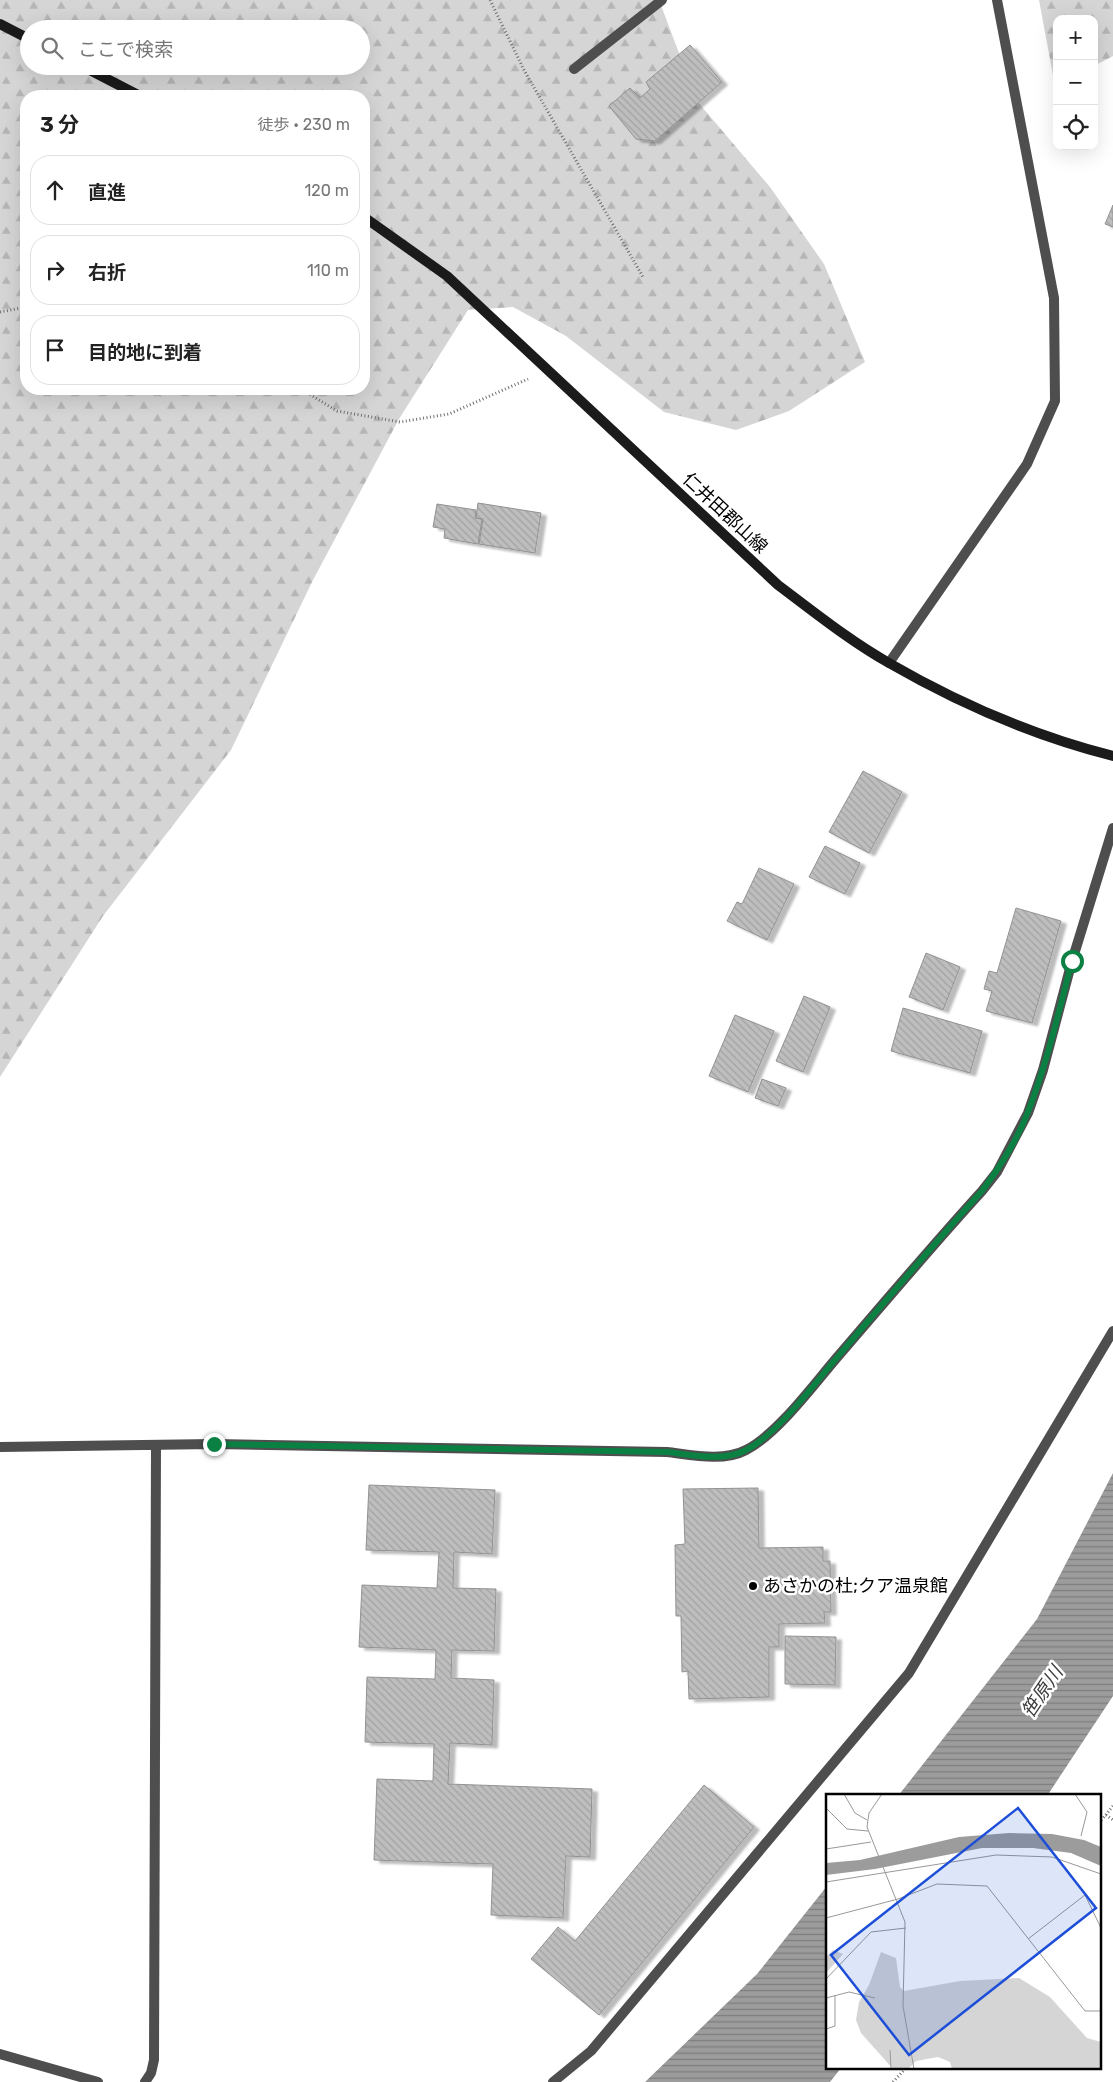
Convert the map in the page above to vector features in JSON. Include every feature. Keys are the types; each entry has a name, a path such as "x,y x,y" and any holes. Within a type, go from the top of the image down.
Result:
{"main road":[{"path":"0,24 20,34"},
{"path":"99,75 128,90"},
{"name":"仁井田郡山線","path":"370,221 447,276 778,585 838,630 888,663 977,709 1042,735 1113,756"}],"street":[{"path":"574,69 662,0"},
{"path":"888,663 1027,464 1055,401 1054,298 997,0"},
{"path":"0,1447 214,1444 648,1452 703,1456 733,1456 746,1450 763,1439 800,1401 997,1172 1028,1114 1040,1079 1072,961 1113,828"},
{"path":"553,2082 591,2051 909,1673 1113,1331"},
{"path":"145,2082 151,2073 154,2060 156,1446"},
{"path":"0,2054 98,2082"}],"path":[{"path":"490,0 524,70 643,278"},
{"path":"0,312 20,308"},
{"path":"311,395 338,411 400,422 449,414 548,370"},
{"path":"1100,1822 1113,1806"},
{"path":"1106,1815 1113,1820"},
{"path":"893,2082 904,2070"}],"green space":[{"path":"0,0 659,0 697,101 770,187 824,264 865,362 789,411 736,430 664,412 566,336 513,307 468,310 399,419 313,580 231,750 103,916 0,1077"},
{"path":"1039,0 1113,0 1113,56 1098,64 1098,15 1053,15 1053,75"}],"water":[{"name":"笹原川","path":"1113,1473 1113,1696 1048,1794 900,1794 1037,1619"},
{"path":"826,1887 826,2070 839,2070 830,2082 645,2082 757,1974"}],"building":[{"path":"690,45 722,82 655,141 636,139 609,106 630,88 640,98 650,89 646,82"},
{"path":"1113,205 1113,227 1105,224"},
{"path":"478,503 541,513 535,553 479,544 483,519 476,518"},
{"path":"437,504 476,510 475,518 482,519 478,544 444,538 445,529 433,527"},
{"path":"863,771 902,792 869,853 829,832"},
{"path":"825,846 860,863 845,894 809,877"},
{"path":"759,868 794,884 767,940 727,921 737,902 742,904"},
{"path":"1016,908 1061,921 1032,1023 986,1011 992,991 984,989 989,971 997,973"},
{"path":"926,953 960,967 943,1010 909,997"},
{"path":"804,996 830,1007 803,1072 776,1061"},
{"path":"903,1008 982,1031 970,1073 891,1051"},
{"path":"735,1015 774,1031 748,1092 709,1076"},
{"path":"762,1079 786,1088 778,1106 755,1098"},
{"path":"369,1485 495,1490 492,1554 454,1552 453,1588 496,1589 494,1651 452,1650 451,1678 494,1680 492,1745 450,1743 448,1784 592,1789 590,1857 566,1856 563,1918 491,1915 493,1864 374,1860 377,1779 433,1781 434,1744 365,1742 367,1677 435,1679 436,1650 359,1647 362,1585 437,1588 439,1552 366,1550"},
{"name":"あさかの杜;クア温泉館","path":"758,1488 759,1548 823,1547 823,1561 830,1561 831,1612 824,1612 825,1623 779,1624 779,1647 769,1647 769,1697 689,1699 688,1671 682,1672 681,1616 676,1616 675,1545 685,1544 683,1489"},
{"path":"785,1636 836,1637 835,1685 785,1684"},
{"path":"704,1785 754,1827 599,2015 531,1959 558,1927 575,1941"}],"place":[{"name":"あさかの杜;クア温泉館","path":"753,1586"}],"route":[{"path":"214,1444 668,1452 703,1456 733,1456 746,1450 763,1439 800,1401 997,1172 1028,1114 1072,961"}]}
